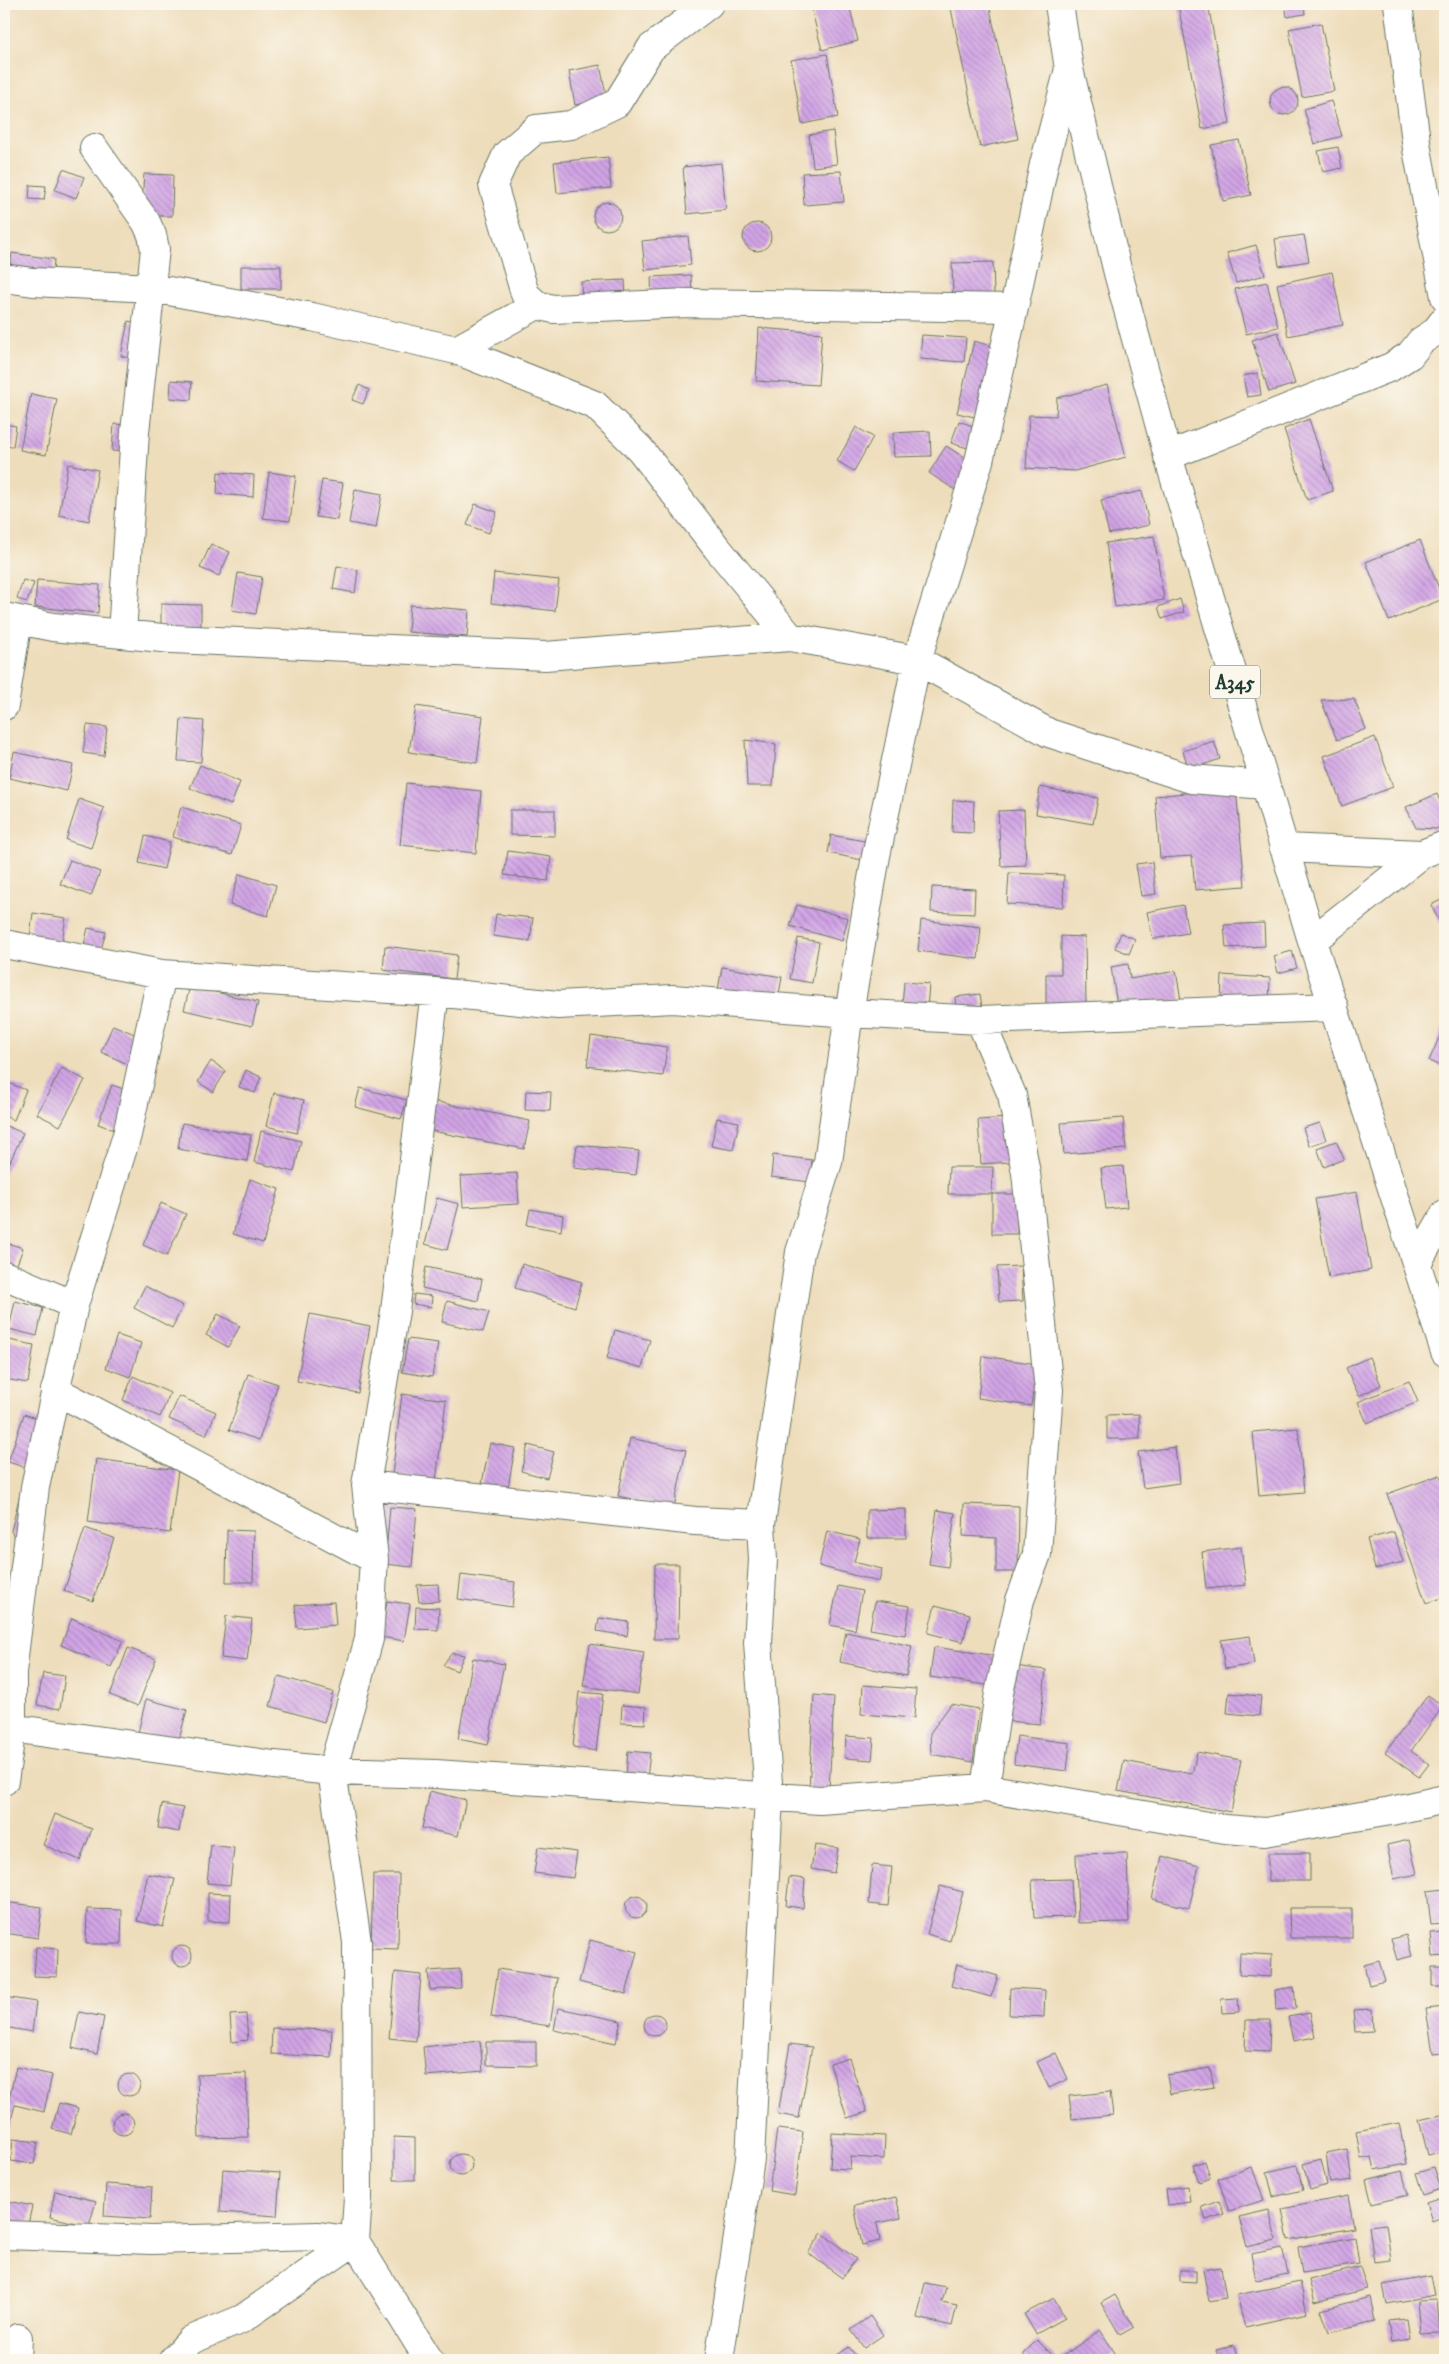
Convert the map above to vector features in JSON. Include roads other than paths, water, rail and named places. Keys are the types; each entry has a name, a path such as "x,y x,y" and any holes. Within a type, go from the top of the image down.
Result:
{"main road":[{"path":"710,4 651,48 617,103 571,125 536,129 507,154 493,185 525,294 536,305 553,308 689,303 1014,308"},
{"name":"A345","path":"1059,4 1069,69 1118,273 1168,456 1312,941 1445,1352"},
{"path":"1398,4 1417,149 1445,297"},
{"path":"719,2360 750,2159 769,1798 758,1642 763,1560 761,1524 800,1252 828,1162 849,1013 876,856 917,660 979,461 1044,164 1069,69"},
{"path":"94,148 152,235 155,249 135,432 122,634"},
{"path":"4,278 32,282 152,288 312,317 456,350 595,405 640,449 716,548 790,637"},
{"path":"456,350 536,305"},
{"path":"1168,456 1361,377 1391,367 1410,355 1421,341 1435,332 1445,319"},
{"path":"4,706 11,618 52,627 172,640 545,656 790,637 917,660 1049,733 1191,779 1265,785"},
{"path":"1284,848 1434,850"},
{"path":"1312,941 1434,850"},
{"path":"4,944 162,974 435,992 558,1005 674,999 849,1013 980,1020 1334,1007"},
{"path":"4,1781 12,1672 35,1487 74,1305 127,1135 162,974"},
{"path":"429,2360 355,2241 358,2198 357,1942 332,1771 369,1639 374,1559 366,1485 395,1311 435,992"},
{"path":"980,1020 1012,1095 1014,1105 1026,1172 1050,1390 1037,1554 1020,1600 999,1693 985,1788"},
{"path":"1417,1263 1445,1214"},
{"path":"4,1275 74,1305"},
{"path":"55,1390 374,1559"},
{"path":"366,1485 695,1520 761,1524"},
{"path":"8,1727 274,1765 332,1771 436,1774 820,1800 985,1788 1225,1829 1265,1832 1391,1811 1445,1799"},
{"path":"4,2235 152,2240 319,2236 355,2241"},
{"path":"173,2360 191,2340 242,2319 355,2241"}]}
